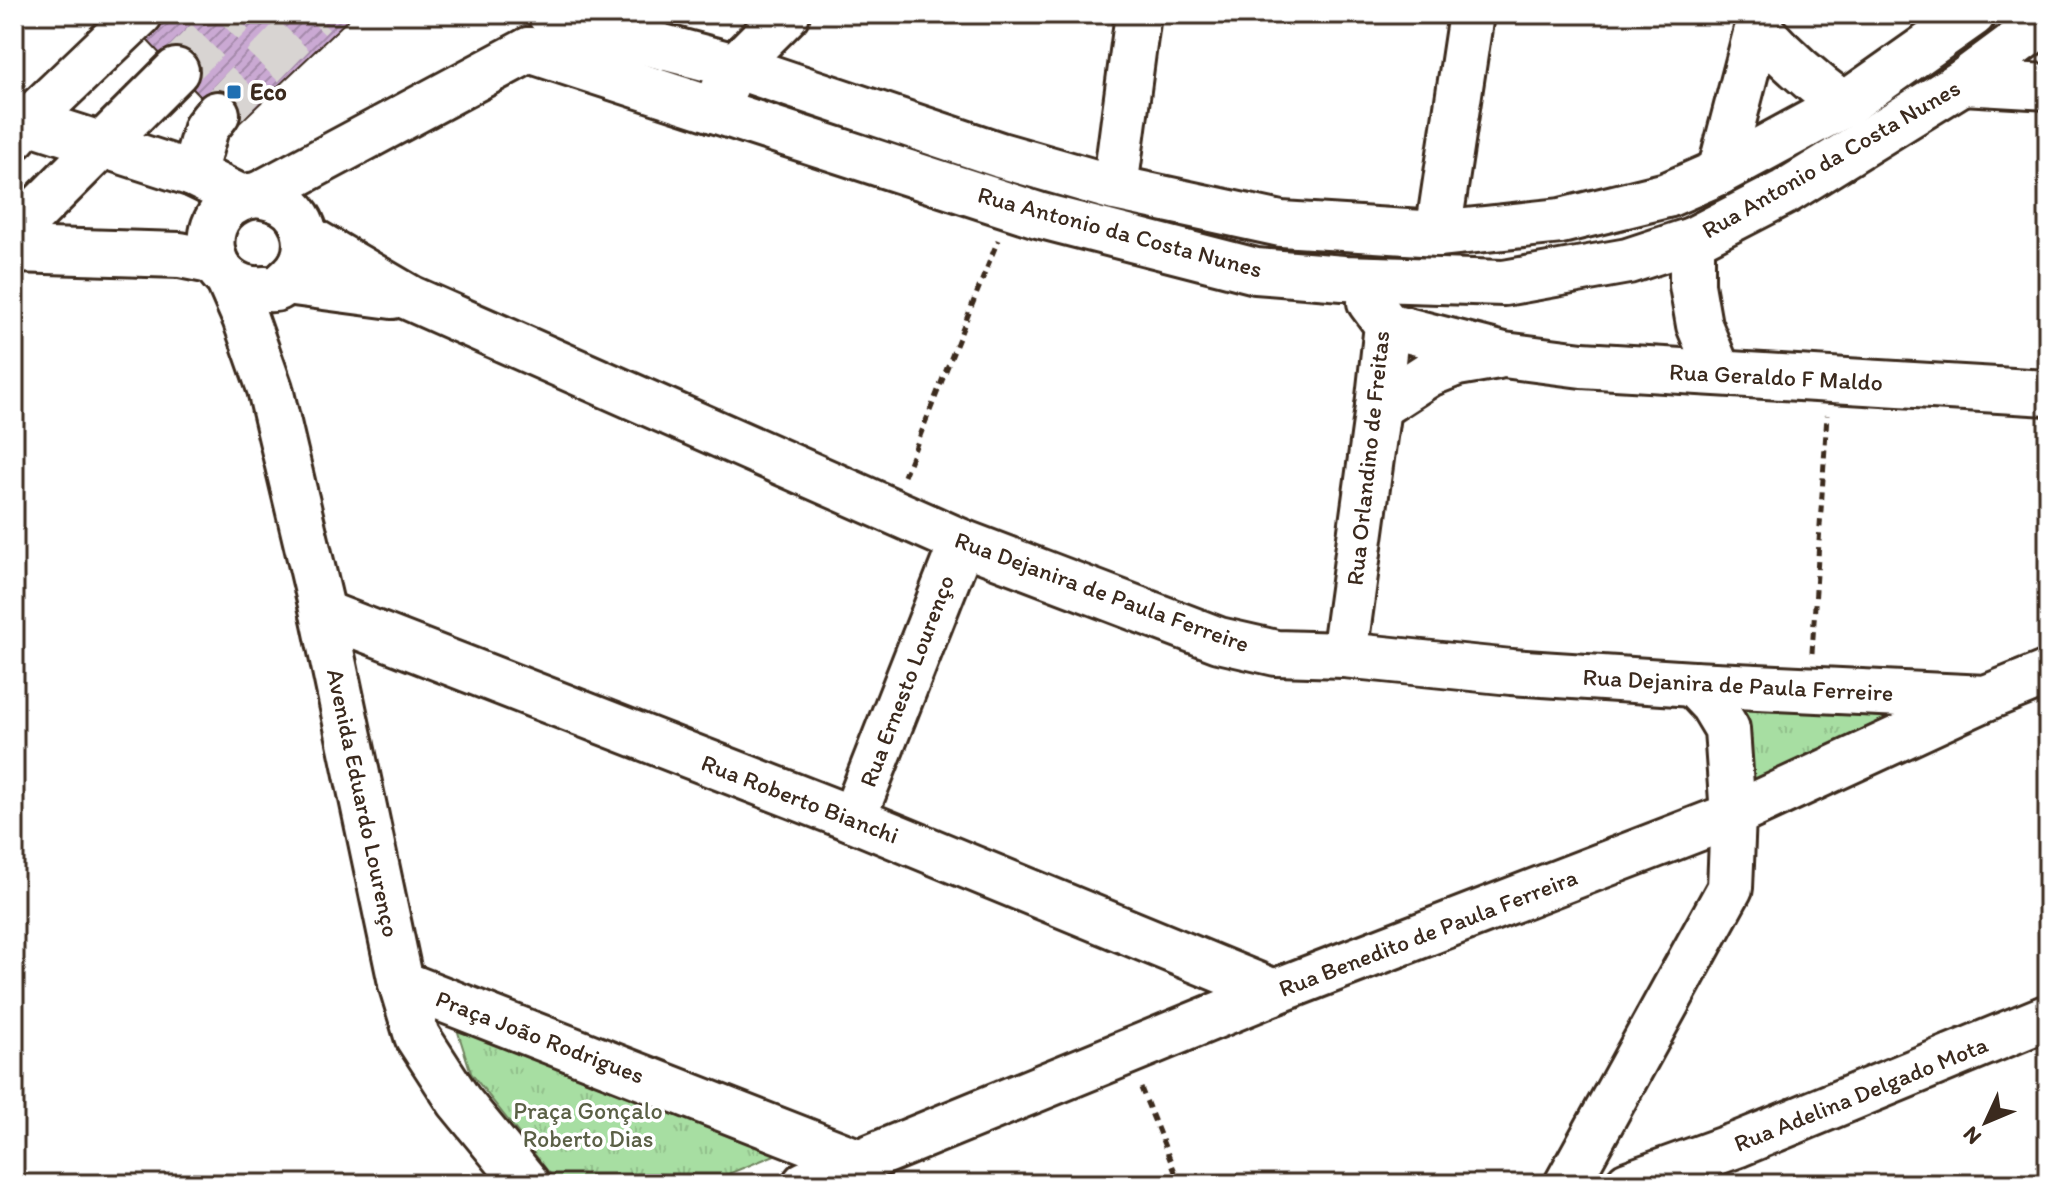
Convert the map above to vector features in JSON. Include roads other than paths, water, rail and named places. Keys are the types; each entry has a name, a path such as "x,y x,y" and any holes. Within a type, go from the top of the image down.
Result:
{"street":[{"path":"21,129 140,14"},
{"path":"610,14 646,42"},
{"path":"714,110 735,66 787,14"},
{"path":"1115,188 1138,14"},
{"path":"1438,234 1471,14"},
{"name":"Rua Antonio da Costa Nunes","path":"535,26 587,27 735,66 1000,155 1115,188 1281,224 1438,234 1561,221 1667,195 1720,172 1844,105 1973,14"},
{"name":"Rua Antonio da Costa Nunes","path":"535,26 714,110 1011,206 1256,271 1343,278 1504,283 1628,261 1692,240 1785,192 1963,82 2048,19"},
{"path":"1760,21 1784,57 1844,105"},
{"path":"1720,172 1760,21"},
{"path":"221,270 211,249 211,236 222,212 231,203 250,197 385,127 535,26"},
{"path":"14,233 176,71"},
{"path":"1963,82 2048,87"},
{"path":"193,174 206,128 217,114"},
{"path":"304,231 385,127"},
{"path":"14,250 180,255 221,270 241,287 256,290 282,285 302,263 306,250 304,231 295,212 272,197 250,197 193,174 101,144 21,129"},
{"name":"Rua Dejanira de Paula Ferreire","path":"304,231 410,298 962,542 1219,640 1276,653 1344,655 1511,672 1986,698"},
{"path":"1692,240 1692,285 1699,325 1719,373"},
{"name":"Avenida Eduardo Lourenço","path":"221,270 245,318 270,389 323,613 401,983 417,1036 459,1101 527,1184"},
{"name":"Rua Orlandino de Freitas","path":"1343,278 1375,307 1387,325 1344,655"},
{"name":"Rua Dejanira de Paula Ferreire","path":"282,285 410,298"},
{"name":"Avenida Eduardo Lourenço","path":"270,389 282,285"},
{"name":"Rua Geraldo F Maldo","path":"1387,325 1504,355 1582,365 2048,393"},
{"name":"Rua Geraldo F Maldo","path":"1378,407 1429,374 1457,363 1504,355"},
{"name":"Rua Ernesto Lourenço","path":"853,819 962,542"},
{"name":"Rua Roberto Bianchi","path":"323,613 853,819 1274,992"},
{"name":"Rua Benedito de Paula Ferreira","path":"805,1184 1274,992 1733,815 1986,698 2048,673"},
{"path":"1567,1184 1730,888 1733,815 1727,729 1712,704 1693,684"},
{"name":"Praça João Rodrigues","path":"401,983 857,1161"},
{"name":"Rua Adelina Delgado Mota","path":"1628,1184 1739,1144 2048,1017"}],"tunnel":[{"path":"176,71 233,14"},
{"path":"217,114 313,14"}],"place":[{"name":"Eco","path":"234,92"}],"park label":[{"name":"Praça Gonçalo Roberto Dias","path":"588,1125"}]}
